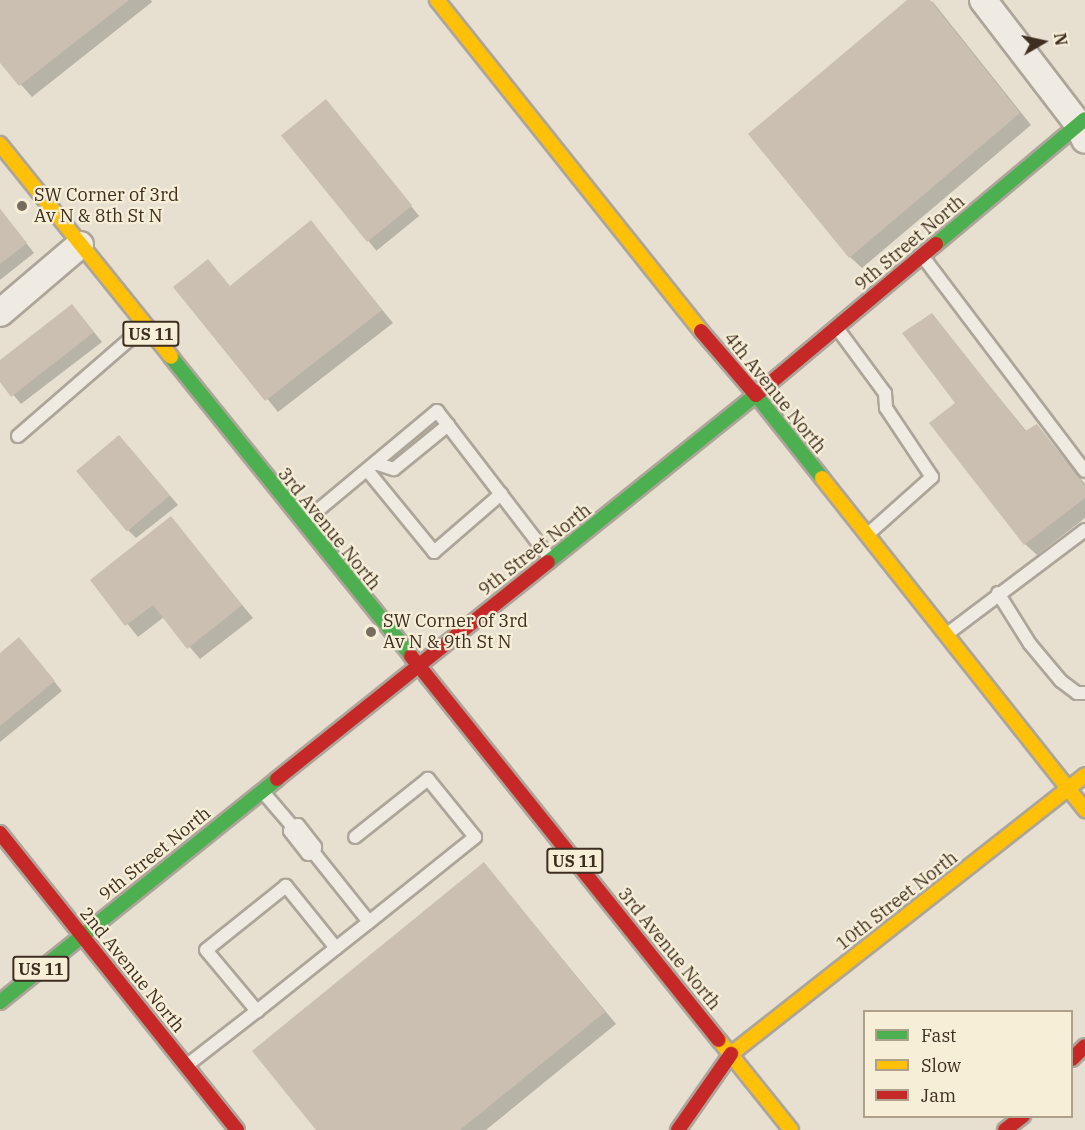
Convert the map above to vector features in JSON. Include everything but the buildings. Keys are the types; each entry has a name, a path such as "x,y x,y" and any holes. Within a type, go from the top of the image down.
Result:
{"main road":[{"name":"4th Avenue North","path":"437,0 680,307 756,395 864,536 1085,810"},
{"name":"9th Street North","path":"0,1002 418,668 550,559 756,395 922,256 1083,128"},
{"name":"3rd Avenue North","path":"0,144 302,524 791,1130"},
{"name":"10th Street North","path":"678,1130 731,1054 1085,776"},
{"name":"2nd Avenue North","path":"0,833 237,1130"},
{"path":"1073,1057 1085,1046"},
{"path":"1003,1130 1012,1118"},
{"path":"1003,1130 1020,1118"}],"street":[{"path":"983,0 1083,128"},
{"path":"0,313 80,245"}],"lane":[{"path":"922,256 1085,471"},
{"path":"18,436 145,326"},
{"path":"837,328 885,393 886,408 932,477 864,536"},
{"path":"302,524 437,411 550,559"},
{"path":"371,466 394,469 448,425"},
{"path":"371,466 434,552 501,494"},
{"path":"946,636 998,593 1085,530"},
{"path":"998,593 1030,644 1061,681 1077,693 1085,693"},
{"path":"186,1066 475,837 428,779 355,837"},
{"path":"263,791 292,826 290,831 308,854 314,853 369,922"},
{"path":"256,1011 206,950 286,886 336,948"}],"traffic: fast":[{"path":"936,244 1085,119"},
{"path":"171,357 411,656"},
{"path":"548,562 756,395 822,478"},
{"path":"0,1002 277,779"}],"traffic: slow":[{"path":"437,0 701,331"},
{"path":"0,144 171,357"},
{"path":"822,478 1085,810"},
{"path":"731,1054 1085,775"},
{"path":"719,1040 791,1130"}],"traffic: jam":[{"path":"701,331 756,395 936,244"},
{"path":"277,779 548,562"},
{"path":"411,656 719,1040"},
{"path":"0,833 237,1130"},
{"path":"1073,1058 1085,1046"},
{"path":"678,1130 731,1054"},
{"path":"1005,1130 1020,1118"}],"place":[{"name":"SW Corner of 3rd Av N & 8th St N","path":"22,206"},
{"name":"SW Corner of 3rd Av N & 9th St N","path":"371,632"}]}
